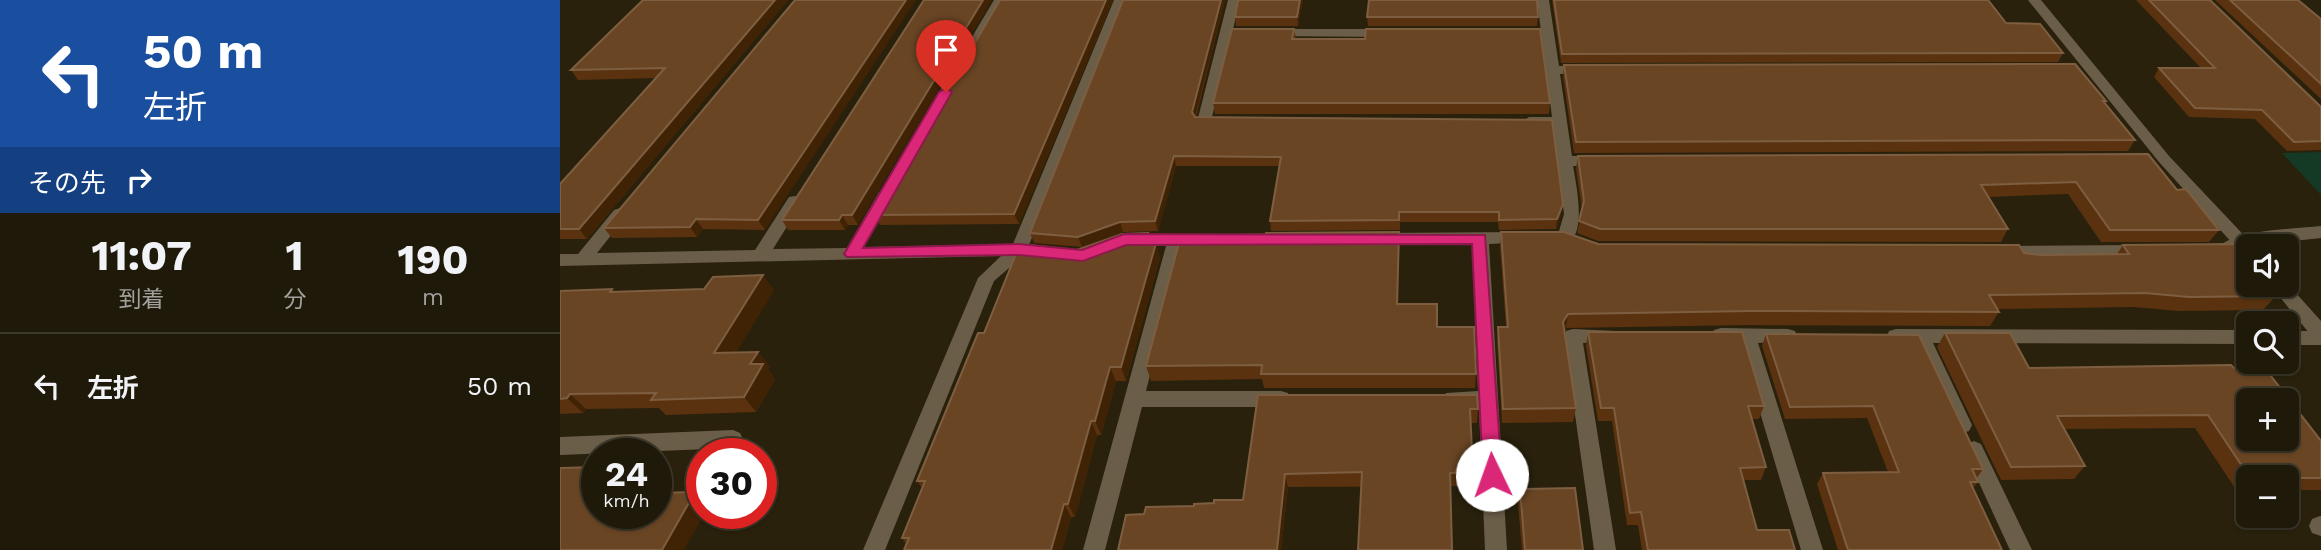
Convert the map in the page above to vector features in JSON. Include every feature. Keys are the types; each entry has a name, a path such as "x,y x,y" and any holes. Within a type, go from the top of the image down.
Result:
{"street":[{"path":"908,157 1000,0"},
{"path":"874,550 987,278 1019,250 1120,0"},
{"path":"1231,122 1204,122 1241,33 1234,0"},
{"path":"1543,0 1540,33 1553,70 1572,214 1552,238"},
{"path":"2034,0 2083,69 2236,236"},
{"path":"1241,33 1408,33"},
{"path":"1553,70 1594,70"},
{"path":"1520,122 1561,122"},
{"path":"2137,159 2164,159"},
{"path":"1565,161 1619,161"},
{"path":"852,254 894,181"},
{"path":"759,257 804,187"},
{"path":"582,260 634,197"},
{"path":"2299,236 2321,232"},
{"path":"1355,239 1552,238 1586,246"},
{"path":"1094,550 1176,239"},
{"path":"1114,244 1124,240 1300,239"},
{"path":"1480,239 1496,550"},
{"path":"2206,251 2236,248"},
{"path":"560,260 1019,250 1058,253"},
{"path":"1987,252 2151,251"},
{"path":"2289,297 2321,336"},
{"path":"1746,335 1812,550"},
{"path":"1605,550 1573,337 1626,336"},
{"path":"1706,336 1813,336"},
{"path":"1880,336 2236,337"},
{"path":"1920,336 2021,550"},
{"path":"2299,337 2321,336"},
{"path":"1134,399 1297,399"},
{"path":"1433,399 1488,399"},
{"path":"560,446 686,441"}],"green space":[{"path":"2321,152 2321,195 2282,153"}],"building":[{"path":"643,0 775,0 579,229 560,229 560,184 665,68 571,70"},
{"path":"795,0 906,0 758,220 696,219 690,227 604,228"},
{"path":"924,0 983,0 852,215 842,215 839,220 782,220"},
{"path":"1000,0 1106,0 1014,214 874,215"},
{"path":"1123,0 1221,0 1192,112 1195,117 1552,120 1563,204 1557,219 1499,220 1499,212 1399,212 1399,220 1270,221 1281,157 1174,156 1155,221 1120,222 1078,237 1030,233"},
{"path":"1238,0 1300,0 1297,17 1235,17"},
{"path":"1369,0 1537,0 1538,17 1367,17"},
{"path":"1554,0 1988,0 2006,23 2040,24 2063,53 1562,54"},
{"path":"2149,0 2210,0 2321,107 2321,141 2294,142 2262,110 2195,108 2159,68 2215,68"},
{"path":"2230,0 2298,0 2321,19 2321,84"},
{"path":"1232,29 1294,29 1292,39 1365,39 1366,29 1540,29 1550,103 1213,103"},
{"path":"2075,64 2135,140 1576,142 1564,65"},
{"path":"2148,154 2177,190 2186,189 2219,230 2110,230 2076,182 1981,185 2008,229 1600,229 1579,221 1584,201 1578,156"},
{"path":"1399,232 1397,304 1437,304 1437,327 1474,327 1476,374 1261,374 1262,365 1146,366 1179,243 1264,242 1266,233"},
{"path":"1501,232 1564,232 1598,244 2019,245 2024,253 2041,255 2129,254 2123,245 2234,244 2236,247 2236,296 2189,297 2145,293 1989,295 1999,312 1751,311 1568,314 1563,322 1576,408 1503,409 1498,327 1508,327"},
{"path":"1148,233 1146,243 1156,243 1121,367 1110,367 1095,421 1091,421 1068,504 1064,504 1051,550 904,550 909,538 902,538 925,481 917,481 978,333 984,333 1020,244 1077,250 1122,234"},
{"path":"763,275 714,353 758,352 750,364 763,364 744,397 651,400 656,393 570,394 567,398 560,399 560,291 704,289 713,277"},
{"path":"1588,332 1742,332 1764,406 1748,406 1766,467 1740,468 1757,530 1789,530 1795,550 1648,550 1641,512 1630,513 1614,408 1601,408"},
{"path":"1945,333 2010,333 2029,368 2231,365 2236,368 2236,374 2269,374 2280,388 2236,388 2236,451 2299,451 2299,412 2321,441 2321,478 2299,478 2299,465 2241,465 2208,415 2057,416 2085,466 2011,467"},
{"path":"1766,334 1919,335 1983,469 1972,469 1978,482 1970,482 2002,550 1848,550 1823,473 1899,472 1873,406 1790,407"},
{"path":"1258,395 1477,395 1478,409 1470,409 1473,472 1450,473 1452,550 1358,550 1362,472 1285,474 1277,550 1118,550 1126,515 1144,514 1146,507 1194,506 1214,503 1214,500 1243,500"},
{"path":"581,467 581,529 672,529 672,493 686,492 686,508 662,550 560,550 560,468"},
{"path":"1575,488 1583,550 1525,550 1520,489"}],"route":[{"path":"946,92 852,254 1019,250 1083,256 1124,240 1480,239 1492,475"}]}
